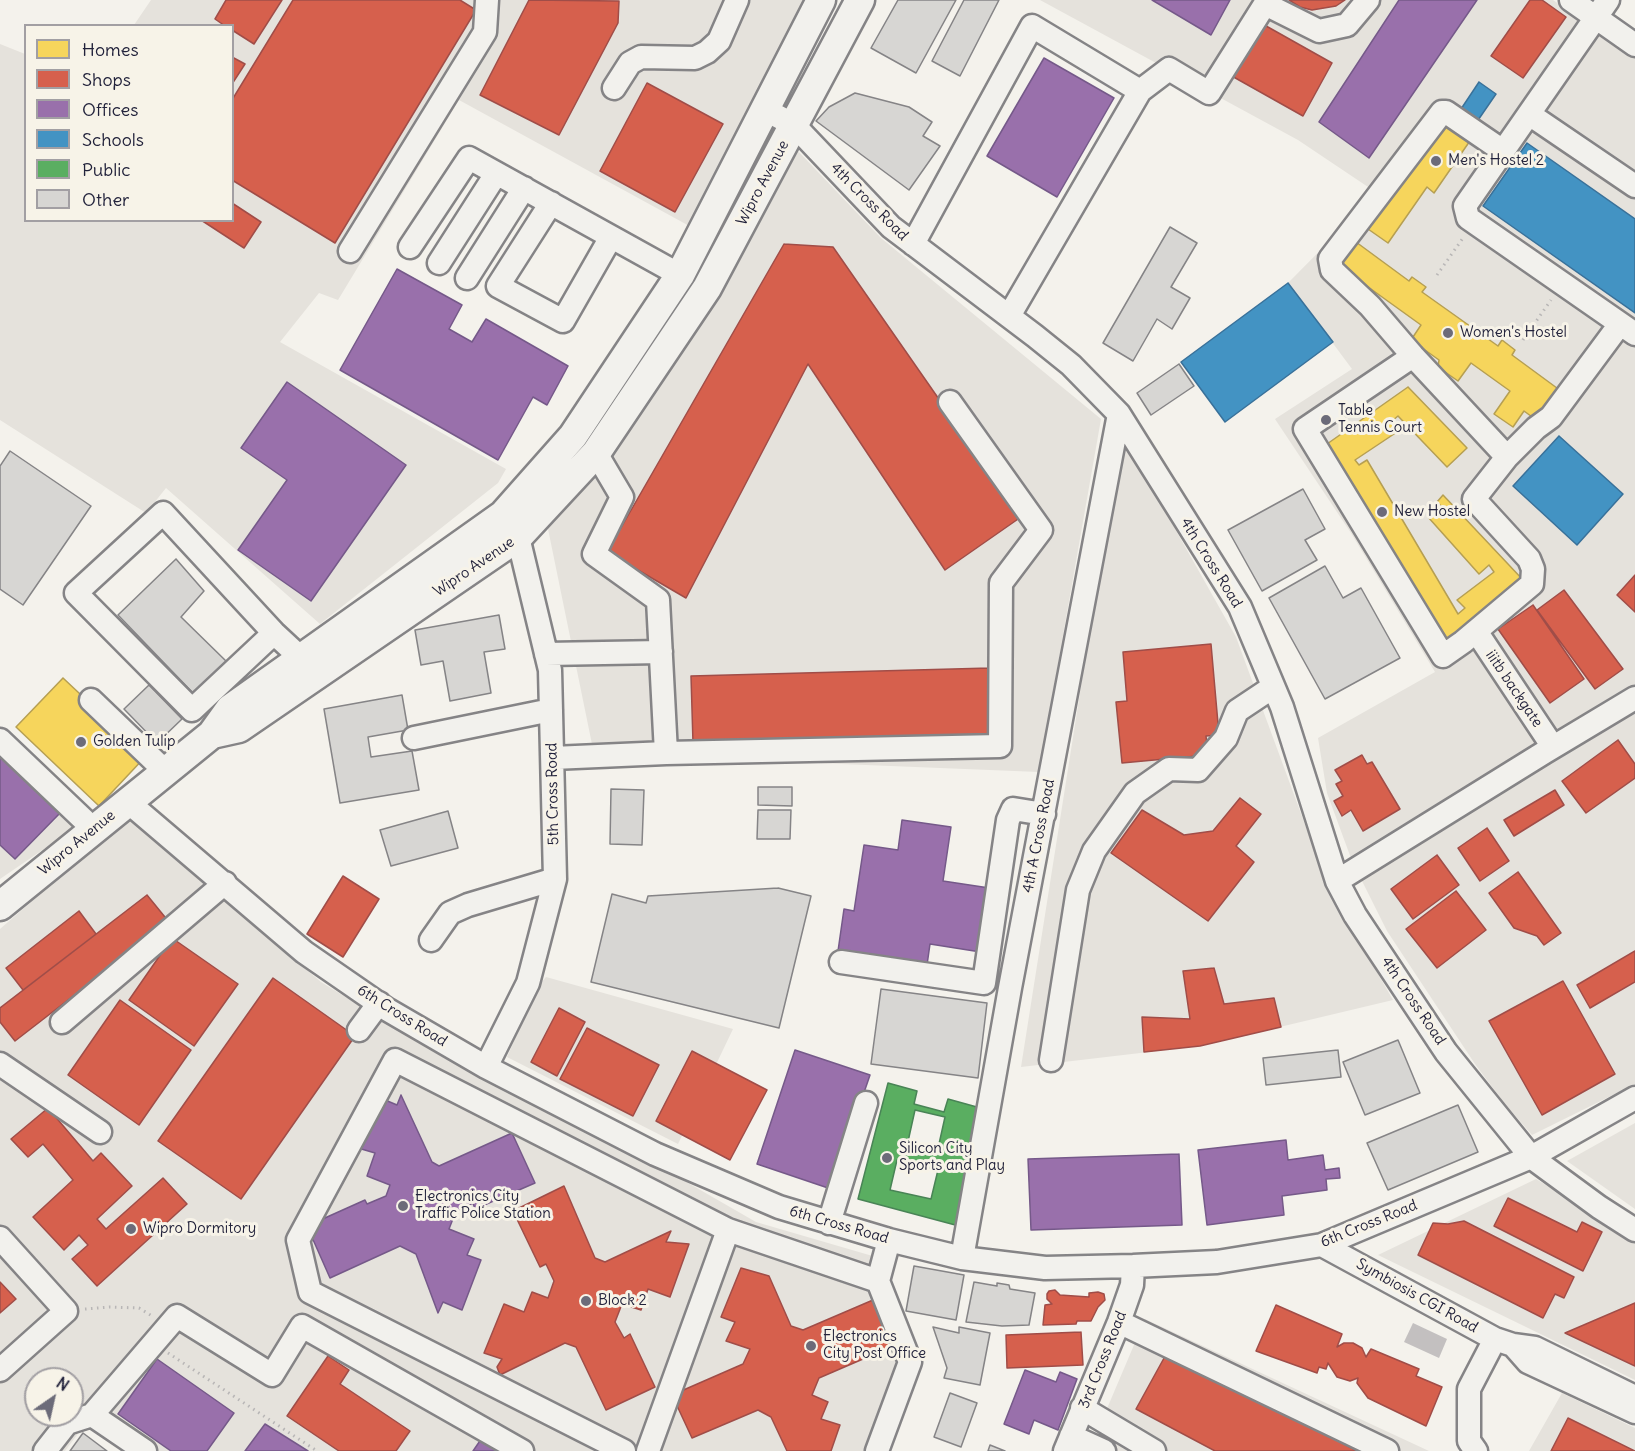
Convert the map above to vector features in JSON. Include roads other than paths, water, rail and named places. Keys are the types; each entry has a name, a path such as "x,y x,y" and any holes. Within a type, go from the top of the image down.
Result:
{"main road":[{"name":"Wipro Avenue","path":"0,906 212,734 230,709 302,659 510,526 680,275 821,0"},
{"name":"Wipro Avenue","path":"212,734 239,728 510,526 596,453 707,288 856,8"}],"street":[{"path":"350,251 485,32 488,0"},
{"path":"614,88 630,63 641,57 694,58 707,52 719,41 737,0"},
{"path":"821,0 856,8"},
{"path":"1009,316 1140,91 1169,69 1209,93 1267,0 1271,7 1319,31 1347,25 1368,0"},
{"path":"1571,0 1598,7 1635,33"},
{"path":"1598,7 1635,45"},
{"path":"1413,356 1305,429 1443,656 1532,584 1533,569 1529,559 1474,498 1507,457 1536,428 1551,417 1627,329 1468,218 1465,206 1529,114 1598,7"},
{"path":"913,244 1032,26 1140,91"},
{"name":"4th Cross Road","path":"764,109 794,125 891,227 1071,365 1119,414 1240,607 1282,707 1337,881 1354,915 1446,1052 1531,1157 1599,1207 1635,1230"},
{"path":"1503,151 1446,112 1442,112 1330,259 1332,270 1370,306 1507,457"},
{"path":"1529,114 1635,186"},
{"path":"410,247 469,158 680,275"},
{"path":"439,263 496,174"},
{"path":"467,278 524,188"},
{"path":"551,203 498,286 563,321 611,237"},
{"path":"552,758 666,753 1000,746 1001,583 1041,530 950,402"},
{"name":"4th A Cross Road","path":"962,1258 1010,988 1119,414"},
{"path":"596,453 622,497 594,554 658,600 666,753"},
{"path":"274,633 192,710 76,593 163,513 274,633 302,659"},
{"name":"5th Cross Road","path":"486,1067 528,983 555,879 550,670 510,526"},
{"name":"iiitb backgate","path":"1476,631 1553,747"},
{"path":"546,654 661,652"},
{"path":"1051,1060 1078,890 1094,852 1135,793 1169,769 1198,770 1226,738 1238,711 1273,687"},
{"path":"1337,881 1635,698"},
{"path":"91,700 165,771"},
{"path":"414,738 551,710"},
{"path":"0,740 84,820 92,831"},
{"name":"6th Cross Road","path":"128,802 304,952 379,1003 486,1067 654,1154 779,1207 889,1240 962,1258 1045,1268 1134,1266 1217,1262 1322,1245 1531,1157 1635,1098"},
{"path":"984,982 1008,820 1013,808 1044,814"},
{"path":"431,940 450,913 468,905 555,879"},
{"path":"62,1022 225,883"},
{"path":"841,962 984,982 1010,988"},
{"path":"359,1030 379,1003"},
{"path":"624,1451 310,1292 298,1240 395,1060 728,1230 878,1281"},
{"path":"0,1064 100,1132"},
{"path":"829,1223 866,1103"},
{"path":"648,1451 728,1230"},
{"path":"0,1238 66,1311 0,1370"},
{"path":"877,1451 909,1362 878,1281 889,1240"},
{"name":"Symbiosis CGI Road","path":"1322,1245 1504,1342 1528,1362 1635,1412"},
{"name":"3rd Cross Road","path":"1068,1444 1119,1322 1132,1285 1134,1266"},
{"path":"45,1451 67,1423 92,1415 177,1316 272,1375 302,1326 522,1451"},
{"path":"1119,1322 1387,1451"},
{"path":"1476,1451 1469,1441 1469,1389 1504,1342"},
{"name":"Symbiosis CGI Road","path":"1504,1342 1535,1348 1635,1396"},
{"path":"1082,1408 1124,1443 1154,1451"},
{"path":"92,1415 145,1451"},
{"path":"1068,1444 1104,1451"}],"place":[{"name":"Men's Hostel 2","path":"1436,161"},
{"name":"Women's Hostel","path":"1448,333"},
{"name":"Table Tennis Court","path":"1326,420"},
{"name":"New Hostel","path":"1382,512"},
{"name":"Golden Tulip","path":"81,742"},
{"name":"Silicon City Sports and Play","path":"887,1158"},
{"name":"Electronics City Traffic Police Station","path":"403,1206"},
{"name":"Wipro Dormitory","path":"131,1229"},
{"name":"Block 2","path":"586,1301"},
{"name":"Electronics City Post Office","path":"811,1346"}]}
